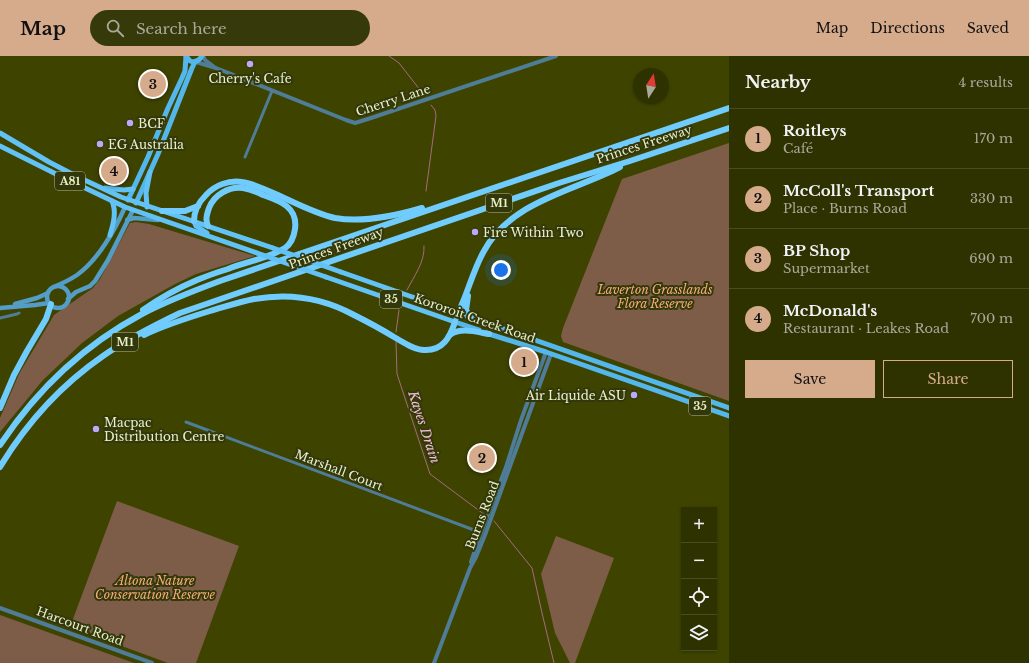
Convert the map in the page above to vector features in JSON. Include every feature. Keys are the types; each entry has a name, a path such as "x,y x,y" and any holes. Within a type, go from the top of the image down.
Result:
{"highway":[{"name":"Princes Freeway","path":"0,444 42,391 62,371 84,352 115,331 158,306 192,291 729,108"},
{"name":"Princes Freeway","path":"0,467 22,434 52,400 77,376 112,350 153,326 180,313 544,188 729,128"},
{"name":"A81","path":"0,133 49,162 128,200"},
{"name":"A81","path":"0,146 124,207"},
{"path":"112,350 154,330 180,320 246,301 280,296 314,300 338,307 411,346 421,350 431,350 445,343 450,335 470,282 485,250 496,234 510,220 538,203 608,174 630,161"},
{"path":"213,237 198,228 195,224 195,213 205,195 216,187 228,182 251,184 326,215 351,220 372,219 418,210 563,164"},
{"path":"147,206 146,193 150,172"},
{"path":"100,187 124,190 133,189"},
{"path":"84,352 155,302 180,288 205,277 285,248 291,241 295,226 293,214 284,204 277,200 240,188 224,192 214,199 208,210 206,221 208,226"},
{"path":"124,207 128,200"},
{"name":"Kororoit Creek Road","path":"128,200 208,226 458,313"},
{"path":"110,235 114,210 112,201"},
{"path":"133,210 136,203"},
{"path":"162,211 185,211 198,206"},
{"name":"Kororoit Creek Road","path":"124,207 455,322"},
{"path":"470,282 466,310 470,317"},
{"path":"0,408 27,351 46,319 50,304"},
{"path":"450,335 455,332 465,331 489,334"}],"main road":[{"path":"186,56 188,60 196,62"},
{"path":"128,200 182,79 186,56"},
{"path":"136,203 196,62 202,56"},
{"path":"3,308 37,298 48,293 51,289 78,274 89,264 102,248 124,207"},
{"path":"3,308 50,304 57,307 62,306 66,304 68,299 76,292 90,286 95,282 108,260 133,210"},
{"path":"128,220 134,218 161,220"},
{"path":"56,286 61,286 66,289 68,299"},
{"path":"48,293 47,298 50,304"},
{"name":"Kororoit Creek Road","path":"458,313 729,408"},
{"name":"Kororoit Creek Road","path":"455,322 729,416"},
{"path":"548,353 552,346"},
{"path":"671,396 674,388"}],"street":[{"name":"Cherry Lane","path":"202,56 216,68"},
{"name":"Cherry Lane","path":"196,62 216,68 355,123 556,56"},
{"path":"245,157 272,91"},
{"path":"0,318 20,313"},
{"name":"Burns Road","path":"513,454 521,420 537,377 548,353"},
{"name":"Burns Road","path":"434,663 470,568 476,557 495,497 542,381 548,353"},
{"path":"537,377 542,381"},
{"name":"Marshall Court","path":"186,422 483,534"},
{"name":"Harcourt Road","path":"0,608 152,663"}],"green space":[{"name":"Laverton Grasslands Flora Reserve","path":"729,143 729,401 563,342 561,336 563,328 622,179"},
{"path":"136,222 149,224 255,256 196,274 118,316 82,343 43,380 0,432 0,418 19,374 54,315 93,288 100,279 130,223"},
{"name":"Altona Nature Conservation Reserve","path":"117,501 239,546 196,663 168,663 70,627"},
{"path":"556,536 614,558 575,663 570,663 555,633 541,574"},
{"path":"0,615 134,663 0,663"}],"waterway":[{"name":"Kayes Drain","path":"389,56 399,63 424,95"},
{"name":"Kayes Drain","path":"426,191 436,116 435,110 431,105"},
{"name":"Kayes Drain","path":"407,290 423,258 424,246"},
{"name":"Kayes Drain","path":"396,332 399,310"},
{"name":"Kayes Drain","path":"396,342 397,374 430,474 485,515"},
{"name":"Kayes Drain","path":"494,521 532,568 554,663"}],"place":[{"name":"Cherry's Cafe","path":"250,64"},
{"name":"BP Shop","path":"153,84"},
{"name":"BCF","path":"130,123"},
{"name":"EG Australia","path":"100,144"},
{"name":"McDonald's","path":"114,171"},
{"name":"Fire Within Two","path":"475,232"},
{"name":"Roitleys","path":"524,362"},
{"name":"Air Liquide ASU","path":"634,395"},
{"name":"Macpac Distribution Centre","path":"96,429"},
{"name":"McColl's Transport","path":"482,458"}]}
